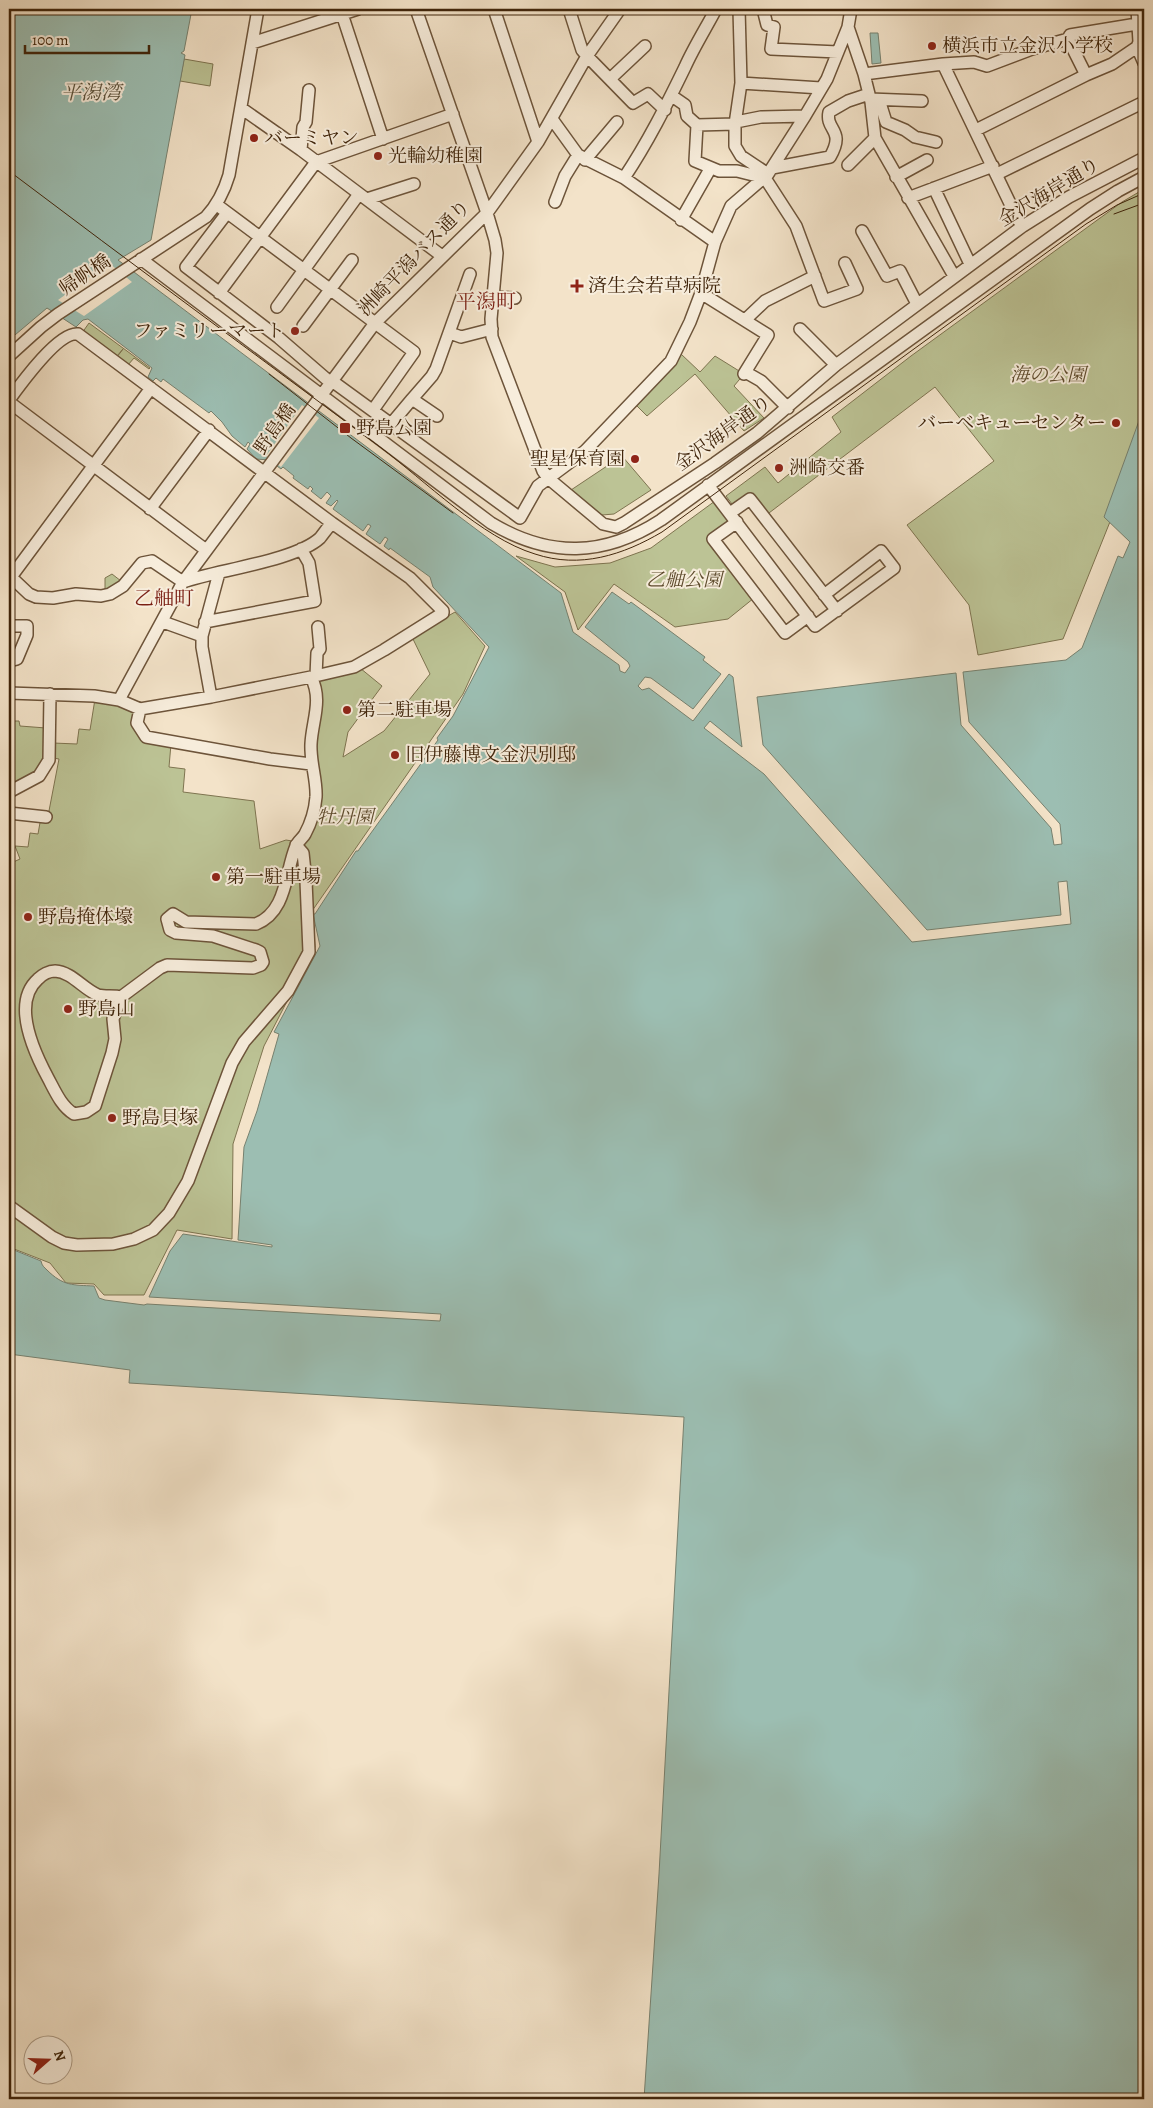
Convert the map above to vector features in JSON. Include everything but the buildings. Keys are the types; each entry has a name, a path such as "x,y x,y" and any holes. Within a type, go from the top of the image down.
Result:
{"street":[{"path":"258,9 229,175 218,205 414,352 372,410"},
{"path":"252,43 358,9"},
{"name":"洲崎平潟バス通り","path":"321,394 375,323 487,213 416,9"},
{"path":"494,9 538,142"},
{"path":"569,9 582,50 587,56 633,103 648,94 665,110"},
{"path":"487,213 538,142 587,56 620,9"},
{"path":"624,178 665,110 685,66 716,9"},
{"path":"739,9 741,83 735,123 735,146 741,156 769,173 796,226 824,301 857,289 845,263"},
{"path":"763,9 767,25 774,27 771,49 838,52"},
{"path":"228,213 186,267 279,338 331,382 520,518 538,486 585,452 671,361 690,322 701,293 715,242 731,206 769,173 805,116 827,79 848,27 851,9"},
{"path":"976,130 1112,64 1137,47 1139,42 1137,9"},
{"path":"342,14 383,138"},
{"path":"864,74 943,64 974,62 987,66 1032,49 1068,39 1070,35 1137,24"},
{"path":"848,27 864,74 876,138 908,198 954,276"},
{"path":"1068,39 1086,75"},
{"path":"610,80 646,46"},
{"path":"1137,47 1144,63"},
{"path":"943,64 1018,220 1023,226"},
{"path":"741,83 821,88"},
{"path":"301,150 309,90"},
{"path":"672,96 685,105 687,116 697,125 735,123 761,117 805,116"},
{"path":"697,125 695,161 710,169 719,171 769,173 830,156 837,145 837,136 828,117 829,112 848,101 870,98 922,100"},
{"path":"870,98 881,106 886,122 905,130 915,137 936,142"},
{"path":"908,198 934,188 995,170 1144,102"},
{"path":"240,108 301,150 442,256"},
{"path":"219,293 316,162 453,114"},
{"path":"552,119 581,157 624,178 681,220 715,242"},
{"path":"555,202 566,176 581,157 617,122"},
{"path":"848,165 876,138"},
{"name":"金沢海岸通り","path":"487,213 497,253 492,297 492,337 543,472 604,524 616,527 715,464 788,408 836,365 1023,226 1069,197 1144,158"},
{"path":"896,176 927,160"},
{"path":"681,220 710,169"},
{"path":"136,262 268,354 492,523 510,534 532,542 552,547 587,549 623,540 643,532 661,520 1090,209 1118,190 1144,177"},
{"path":"277,307 304,270 363,197 414,184"},
{"path":"934,188 970,264"},
{"name":"帰帆橋","path":"9,356 58,314 206,217 218,205"},
{"path":"862,231 887,276 900,271 916,304"},
{"path":"303,326 352,260"},
{"path":"391,424 432,376 450,333 470,274"},
{"path":"745,320 765,301 815,276"},
{"path":"701,293 768,335 746,374 761,381 788,408"},
{"path":"492,297 514,298"},
{"path":"450,333 461,336 492,329"},
{"path":"800,329 836,365"},
{"path":"9,692 94,696 119,700 140,710 314,677 354,667 413,633 443,613 410,578 84,338 74,333 65,337 31,370 9,401 206,550"},
{"path":"268,354 279,338"},
{"path":"151,388 10,577 29,594 36,597 53,598 76,594 101,596 110,594 123,586 142,563 152,561 183,582 300,549 320,537 332,522"},
{"name":"野島橋","path":"119,700 183,582 265,473 321,394"},
{"path":"412,399 437,416"},
{"path":"150,509 209,430"},
{"path":"708,485 816,626 894,568 881,551 824,595"},
{"path":"808,616 785,633 713,539 750,499 837,611"},
{"path":"205,622 316,601 309,562 300,549"},
{"path":"211,697 202,647 202,636 219,573"},
{"path":"852,574 864,590"},
{"path":"162,622 202,636"},
{"path":"9,626 27,626 27,635 17,659 9,661"},
{"path":"121,996 100,996 67,974 54,971 42,975 32,985 26,1016 33,1049 59,1099 67,1110 74,1114 86,1112 95,1106 112,1052 115,1039 113,1019 121,996 167,965 253,968 260,965 263,958 260,952 213,936 176,933 170,930 167,919 173,914 186,922 256,924 265,920 278,903 291,866 296,844 305,835 314,810 316,790 311,764 310,743 317,707 314,677 317,653 320,649 318,626"},
{"path":"9,792 39,776 48,760 50,694"},
{"path":"140,710 137,724 146,737 270,759 311,764"},
{"path":"9,813 46,817"},
{"path":"9,1206 52,1237 64,1243 77,1245 113,1244 134,1239 153,1230 169,1213 188,1182 232,1063 244,1042 288,991 309,952 303,852 296,844"}],"green space":[{"path":"184,59 213,64 210,86 180,81"},
{"name":"海の公園","path":"1144,189 1144,437 1063,639 978,655 969,605 907,525 994,461 935,387 765,516 750,497 735,508 726,496 765,467 778,483 841,432 832,417 911,356 1122,202"},
{"path":"89,323 150,368 134,358 128,365 117,357 123,349 117,356 82,333"},
{"path":"681,354 700,372 715,356 744,374 734,386 764,418 744,431 695,374 647,416 636,405"},
{"path":"622,456 651,490 614,514 602,515 571,490"},
{"name":"乙舳公園","path":"715,501 731,521 709,539 754,598 728,619 675,627 614,584 578,630 565,592 516,556 555,567 610,563 651,548"},
{"path":"112,574 121,581 105,590 105,578"},
{"name":"牡丹園","path":"455,612 485,646 463,694 312,911 315,947 264,1046 233,1144 232,1239 177,1230 144,1295 104,1295 94,1284 66,1283 50,1263 9,1247 9,864 20,859 15,846 28,847 30,833 38,834 41,817 48,816 59,759 53,758 53,743 77,744 79,729 90,730 95,699 118,703 136,712 145,740 171,744 169,767 185,769 183,792 254,801 260,849 286,840 304,843 321,801 315,753 322,706 319,681 360,668 382,686 348,732 343,757 384,731 430,674 412,637"},
{"path":"9,721 19,721 20,726 46,728 47,755 39,772 9,788"}],"water":[{"name":"平潟湾","path":"9,9 192,9 184,51 181,53 185,55 151,240 118,260 561,593 573,632 619,665 620,671 625,673 630,666 628,662 585,627 612,592 629,604 631,602 705,657 703,660 721,674 693,709 651,678 645,677 638,686 642,690 649,688 693,721 729,674 733,677 742,747 710,721 704,728 764,774 912,942 1071,924 1067,881 1058,882 1061,915 927,930 763,745 757,697 956,673 961,725 1051,828 1054,845 1062,844 1060,824 969,722 963,672 1066,660 1082,648 1118,556 1123,558 1130,542 1104,517 1144,407 1144,2099 644,2099 659,1874 684,1417 129,1383 130,1370 9,1354 9,1248 41,1261 47,1270 63,1282 74,1285 94,1286 99,1298 105,1300 144,1305 440,1321 441,1314 149,1297 170,1251 183,1234 272,1247 272,1245 238,1240 244,1147 257,1111 279,1034 274,1032 320,946 313,914 315,914 356,851 358,851 438,740 437,738 453,716 489,647 433,587 430,577 390,548 389,550 384,546 388,539 385,537 380,544 366,534 371,526 368,524 363,531 333,509 338,501 331,506 326,503 331,496 327,492 321,499 311,491 313,489 310,486 308,489 293,478 294,476 283,467 281,469 269,460 256,459 247,449 250,444 248,442 245,447 232,436 211,411 209,413 163,379 161,382 156,378 153,381 148,377 152,368 88,319 83,320 76,327 47,308 9,340"},
{"path":"870,33 878,33 881,63 872,64"}],"pier":[{"path":"109,263 132,282 84,316 58,300"},
{"path":"302,405 319,418 281,467 266,456"}],"tram line":[{"path":"9,171 380,447 474,522 515,546 535,554 568,560 585,560 617,553 662,532 1086,224 1117,205 1144,193"},
{"path":"1114,214 1144,203"},
{"path":"269,374 351,438 453,513"}],"place":[{"name":"横浜市立金沢小学校","path":"932,46"},
{"name":"バーミヤン","path":"254,138"},
{"name":"光輪幼稚園","path":"378,156"},
{"name":"済生会若草病院","path":"577,286"},
{"name":"ファミリーマート","path":"295,331"},
{"name":"バーベキューセンター","path":"1116,423"},
{"name":"野島公園","path":"345,428"},
{"name":"聖星保育園","path":"635,459"},
{"name":"洲崎交番","path":"779,468"},
{"name":"第二駐車場","path":"347,710"},
{"name":"旧伊藤博文金沢別邸","path":"395,755"},
{"name":"第一駐車場","path":"216,877"},
{"name":"野島掩体壕","path":"28,917"},
{"name":"野島山","path":"68,1009"},
{"name":"野島貝塚","path":"112,1118"}],"district":[{"name":"平潟町","path":"486,301"},
{"name":"乙舳町","path":"164,598"}]}
